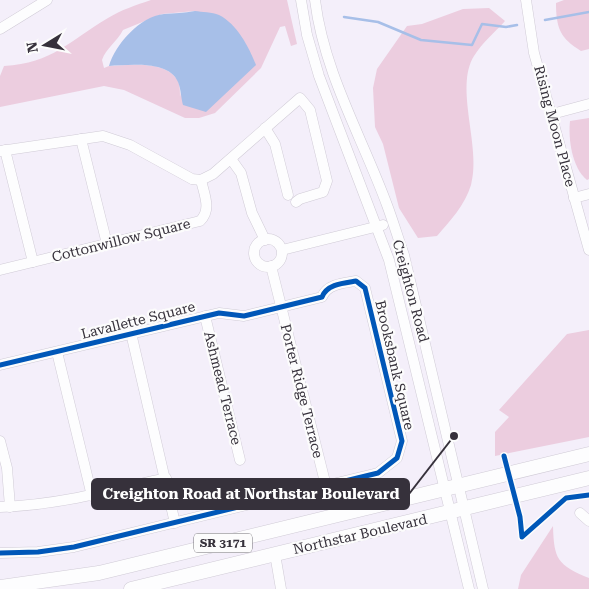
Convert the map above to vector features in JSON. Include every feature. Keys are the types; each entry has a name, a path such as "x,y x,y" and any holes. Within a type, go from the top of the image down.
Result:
{"main road":[{"name":"Northstar Boulevard","path":"0,587 99,573 589,454"},
{"name":"Northstar Boulevard","path":"132,589 589,478"}],"street":[{"path":"2,25 47,0"},
{"name":"Creighton Road","path":"300,0 307,35 319,76 378,226 389,260 469,589"},
{"name":"Creighton Road","path":"315,0 319,27 332,72 404,255 460,485 483,589"},
{"name":"Rising Moon Place","path":"526,0 534,53 589,250"},
{"path":"33,262 2,150 103,136 113,138 192,179 201,180 213,174 300,98 310,110 327,187 318,195 300,199 296,202"},
{"path":"552,114 589,104"},
{"path":"265,128 275,144 288,194"},
{"path":"81,139 107,244"},
{"path":"231,159 242,173 252,214 265,240"},
{"name":"Cottonwillow Square","path":"0,270 200,221 206,212 207,206 201,180"},
{"path":"574,198 589,194"},
{"path":"282,250 392,222"},
{"path":"265,240 275,241 282,250 280,260 271,266 261,265 255,256 257,246 265,240"},
{"name":"Porter Ridge Terrace","path":"271,266 326,486"},
{"name":"Brooksbank Square","path":"0,554 38,552 74,547 175,524 378,473 396,458 402,441 365,288 356,281 340,284 324,292 322,297 282,306"},
{"name":"Lavallette Square","path":"0,365 219,313 240,317 282,306"},
{"name":"Ashmead Terrace","path":"205,316 240,460"},
{"path":"131,333 166,478 175,524"},
{"path":"57,352 92,496"},
{"path":"0,441 7,468 5,507 92,496 166,478"},
{"path":"580,513 589,522"},
{"path":"275,554 281,589"}],"shaded area":[{"path":"151,0 287,0 297,44 291,46 285,26 280,27 261,68 215,113 199,118 185,118 124,90 104,86 0,107 0,76 4,66 21,64 48,56 113,15","holes":["195,11 180,97 178,81 173,74 165,70 146,65 109,66 104,68 102,60 123,30 162,14"]},
{"path":"564,0 589,0 589,49 581,51 568,42 561,32 558,26 556,3"},
{"path":"489,8 505,21 477,51 469,69 467,101 473,154 471,185 461,206 437,236 418,238 399,208 383,144 375,127 373,88 377,69 407,26 422,24 463,9"},
{"path":"589,118 589,179 587,180 578,168 572,153 570,121"},
{"path":"589,330 589,437 495,456 495,432 509,417 499,410 567,334"},
{"path":"553,526 556,554 559,560 570,569 589,578 589,589 518,589 521,575"}],"water":[{"path":"195,11 219,15 231,24 246,44 256,65 206,112 183,105 178,82 166,70 147,65 109,66 123,41 146,20 164,14"}],"waterway":[{"path":"545,20 589,12"},
{"path":"344,17 378,22 421,40 472,45 482,24 506,27 517,25"}],"cycle path":[{"path":"0,365 219,313 244,316 322,297 332,287 356,281 365,288 402,441 397,458 378,473 74,547 38,552 0,553"},
{"path":"504,456 520,517 522,537 566,498 589,495"}],"place":[{"name":"Creighton Road at Northstar Boulevard","path":"454,436"}]}
